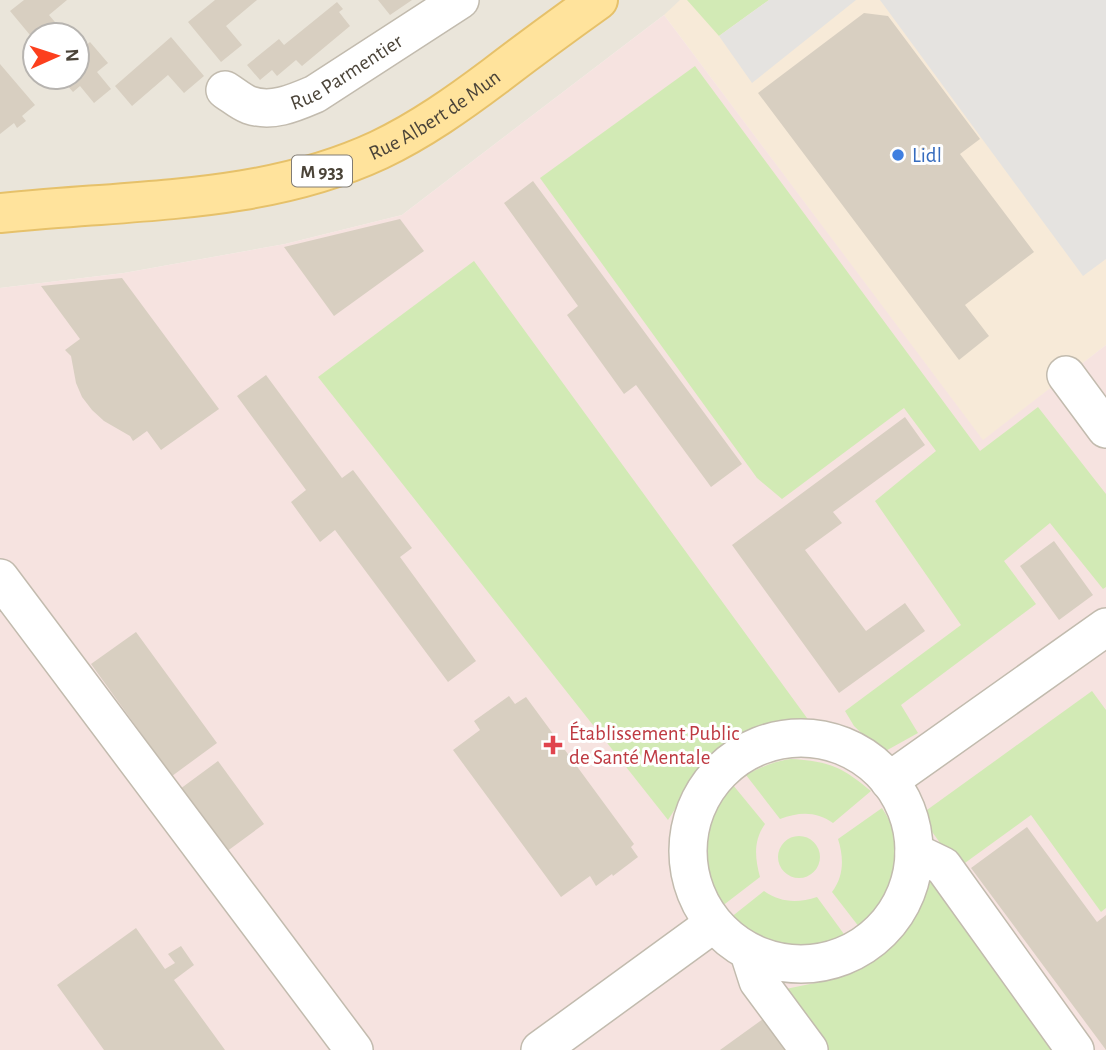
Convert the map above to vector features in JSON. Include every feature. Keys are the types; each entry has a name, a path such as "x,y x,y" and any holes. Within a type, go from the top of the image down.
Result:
{"main road":[{"name":"Rue Albert de Mun","path":"0,213 234,193 267,187 345,163 380,150 418,129 598,0"}],"street":[{"name":"Rue Parmentier","path":"225,90 248,104 266,108 290,105 314,94 460,0"},
{"path":"1066,375 1106,429"},
{"path":"0,578 354,1050"},
{"path":"889,781 1106,627"},
{"path":"807,738 841,745 868,760 889,781 908,814 914,852 907,890 895,912 888,923 859,949 824,963 786,964 749,953 729,940 713,924 698,899 689,870 688,840 697,806 715,777 741,754 773,741 807,738"},
{"path":"914,852 943,866 1075,1050"},
{"path":"540,1050 713,924"},
{"path":"749,953 758,981 809,1050"}],"shaded area":[{"path":"0,0 1106,0 1106,345 664,15 402,215 285,244 124,273 0,288"},
{"path":"680,0 1106,0 1106,345 983,441 664,15"},
{"path":"769,0 856,0 752,83 719,36"},
{"path":"880,0 1106,0 1106,259 1083,276"},
{"name":"Établissement Public de Santé Mentale","path":"664,15 983,440 1106,345 1106,1050 0,1050 0,288 124,273 285,244 402,215"}],"green space":[{"path":"687,0 769,0 719,36"},
{"path":"695,66 980,451 1038,407 1106,494 1106,587 1103,589 1050,523 1004,561 1036,604 901,705 918,733 882,753 854,726 845,711 961,625 875,501 936,451 904,408 782,499 757,478 540,178"},
{"path":"474,261 815,729 783,729 738,744 700,770 668,820 318,377"},
{"path":"1092,691 1106,710 1106,908 1101,912 1031,815 958,868 920,815"},
{"path":"779,761 815,761 834,767 852,776 871,791 833,823 820,816 807,814 780,819 746,775"},
{"path":"733,785 765,824 758,837 756,850 760,877 717,910 704,878 702,844 710,816"},
{"path":"882,808 896,838 895,876 887,902 863,932 832,892 842,867 838,839"},
{"path":"799,836 814,842 820,857 814,872 799,878 784,872 778,857 784,842"},
{"path":"927,874 1056,1050 825,1050 781,990 834,979 869,963 897,939 916,904"},
{"path":"764,891 790,901 817,897 849,941 818,955 787,955 761,949 744,939 725,922"}],"building":[{"path":"24,0 67,0 49,15 54,21 21,21 21,24 10,11"},
{"path":"215,0 257,0 226,26 242,45 221,62 188,22"},
{"path":"378,0 412,0 390,15"},
{"path":"337,2 343,9 339,12 350,26 302,66 296,60 277,76 272,70 260,80 247,65 279,39 284,45"},
{"path":"864,13 888,16 980,139 960,154 1034,252 965,305 989,336 959,360 758,93"},
{"path":"171,37 204,76 184,93 168,75 132,106 115,86"},
{"path":"91,43 108,63 97,72 111,89 94,103 84,91 91,91"},
{"path":"0,64 35,105 22,116 26,121 17,128 14,123 0,134"},
{"path":"533,181 742,464 711,487 636,385 624,394 567,315 578,306 504,203"},
{"path":"400,219 424,251 334,316 284,247"},
{"path":"122,278 219,409 161,450 147,431 133,441 130,436 104,421 82,397 76,383 71,356 65,350 80,339 41,286"},
{"path":"266,375 342,478 353,470 412,548 400,557 476,661 448,682 335,530 320,542 291,502 306,490 237,396"},
{"path":"905,417 925,445 833,512 842,523 805,550 866,631 905,603 925,631 839,693 732,545"},
{"path":"1054,541 1093,595 1059,620 1020,566"},
{"path":"136,632 217,743 172,776 91,664"},
{"path":"509,696 515,704 526,697 634,844 631,847 638,857 596,886 590,876 561,897 453,750 480,730 474,721"},
{"path":"218,761 264,824 226,852 180,789"},
{"path":"1027,827 1097,922 1106,915 1106,1050 971,868"},
{"path":"136,928 165,969 175,963 168,954 181,946 194,965 174,980 225,1050 104,1050 57,985"},
{"path":"763,1019 786,1050 720,1050"}],"place":[{"name":"Lidl","path":"898,155"},
{"name":"Établissement Public de Santé Mentale","path":"553,745"}]}
